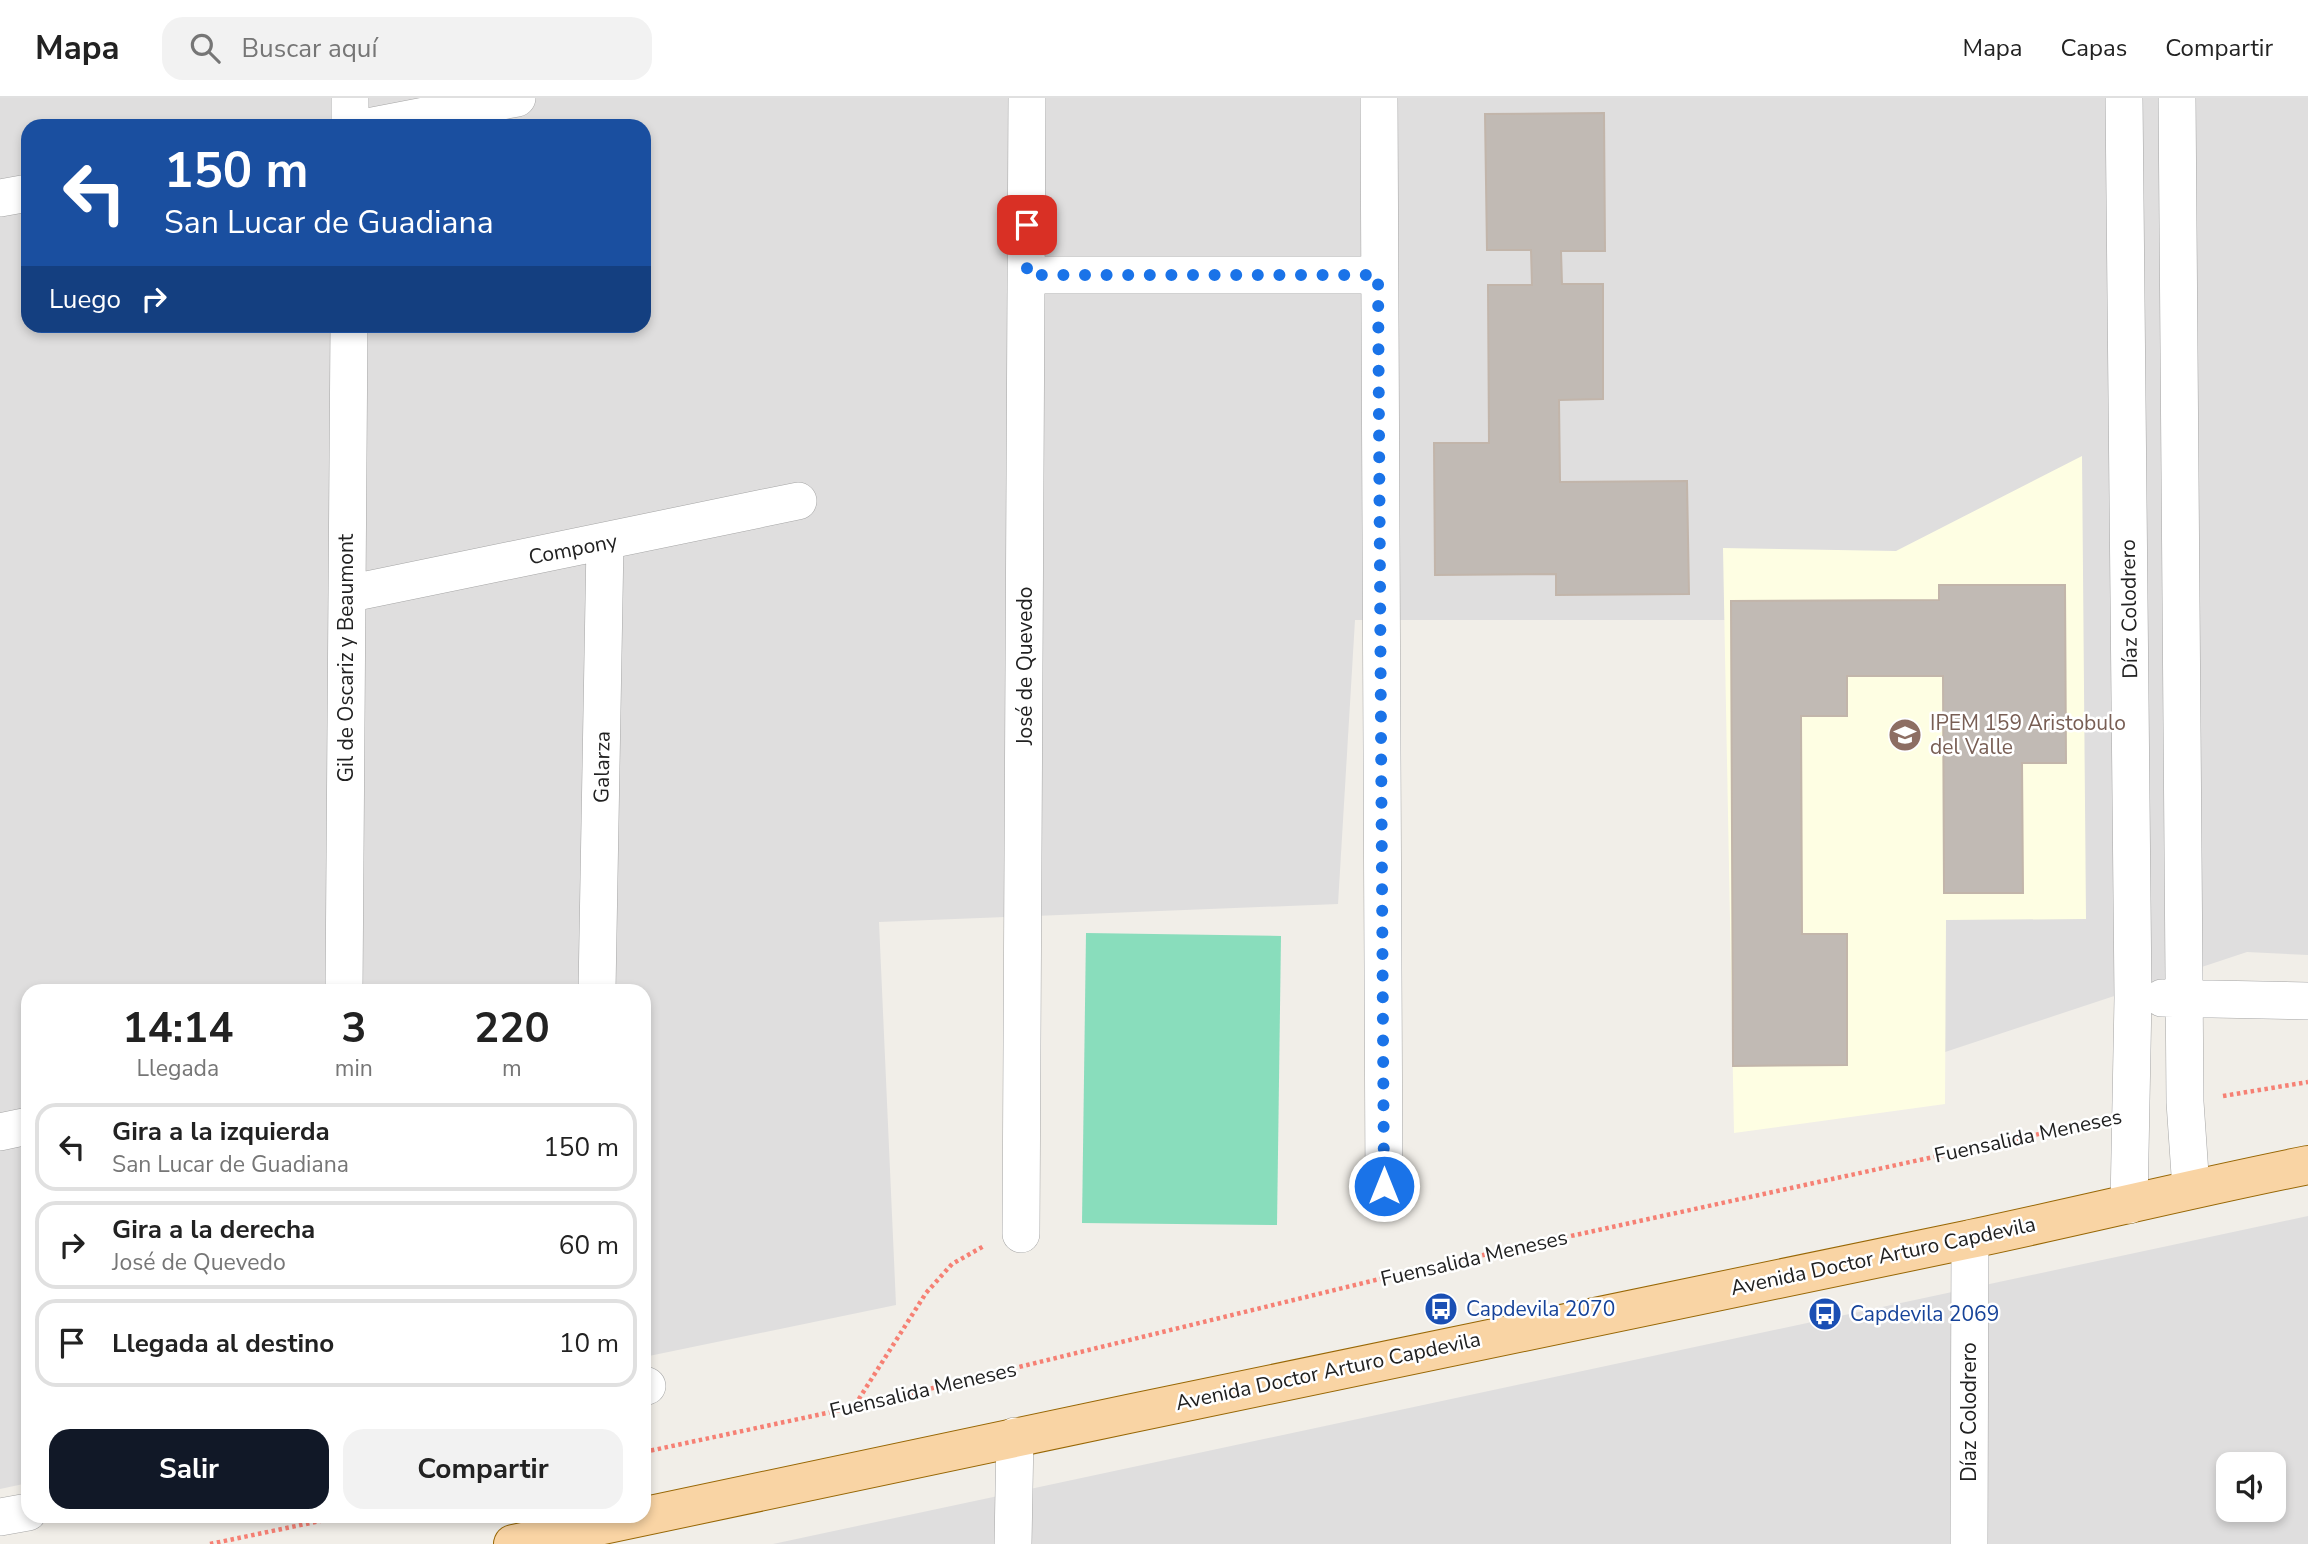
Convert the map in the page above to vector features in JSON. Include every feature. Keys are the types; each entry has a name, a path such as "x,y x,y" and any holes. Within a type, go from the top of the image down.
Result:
{"main road":[{"name":"Avenida Doctor Arturo Capdevila","path":"651,1514 1016,1436 1970,1239 2308,1165"},
{"name":"Avenida Doctor Arturo Capdevila","path":"513,1544 611,1523"}],"street":[{"path":"360,114 517,98"},
{"name":"José de Quevedo","path":"1021,1234 1027,98"},
{"path":"1379,98 1384,1186"},
{"name":"Díaz Colodrero","path":"2124,98 2133,998 2129,1205"},
{"path":"2177,98 2185,1102 2191,1189"},
{"path":"0,198 21,194"},
{"path":"1027,275 1378,275"},
{"name":"Gil de Oscariz y Beaumont","path":"344,984 349,333"},
{"name":"Compony","path":"347,594 605,543 798,501"},
{"name":"Galarza","path":"597,984 605,543"},
{"path":"2133,998 2308,1002"},
{"path":"0,1132 21,1128"},
{"name":"Díaz Colodrero","path":"1969,1544 1970,1239"},
{"path":"1013,1544 1016,1436"},
{"path":"0,1517 21,1513"}],"path":[{"path":"2185,1102 2308,1082"},
{"name":"Fuensalida Meneses","path":"651,1451 855,1407 1433,1266 2130,1114"},
{"path":"855,1407 926,1293 952,1264 987,1244 1021,1234"},
{"path":"210,1544 310,1523"}],"shaded area":[{"path":"0,98 2308,98 2308,955 2247,952 1740,1120 1740,620 1355,620 1338,904 879,922 896,1305 651,1356 651,984 21,984 21,1484 0,1489"},
{"name":"IPEM 159 Aristobulo del Valle","path":"2082,456 2086,919 1946,920 1945,1104 1734,1133 1723,548 1896,551"},
{"path":"2308,1216 2308,1544 773,1544"}],"green space":[{"path":"1086,933 1281,936 1277,1225 1082,1223"}],"building":[{"path":"1604,113 1605,251 1561,251 1562,284 1603,284 1603,399 1559,400 1560,482 1687,481 1689,594 1556,595 1556,574 1435,575 1434,443 1489,443 1488,285 1532,285 1531,250 1487,250 1485,114"},
{"path":"1939,585 2065,585 2066,763 2022,763 2023,893 1944,893 1943,676 1847,676 1847,716 1801,716 1802,934 1847,934 1847,1065 1733,1066 1731,601 1939,600"}],"place":[{"name":"IPEM 159 Aristobulo del Valle","path":"1905,735"},
{"name":"Capdevila 2070","path":"1441,1309"},
{"name":"Capdevila 2069","path":"1825,1314"}],"route":[{"path":"1027,225 1027,275 1378,275 1384,1186"}]}
